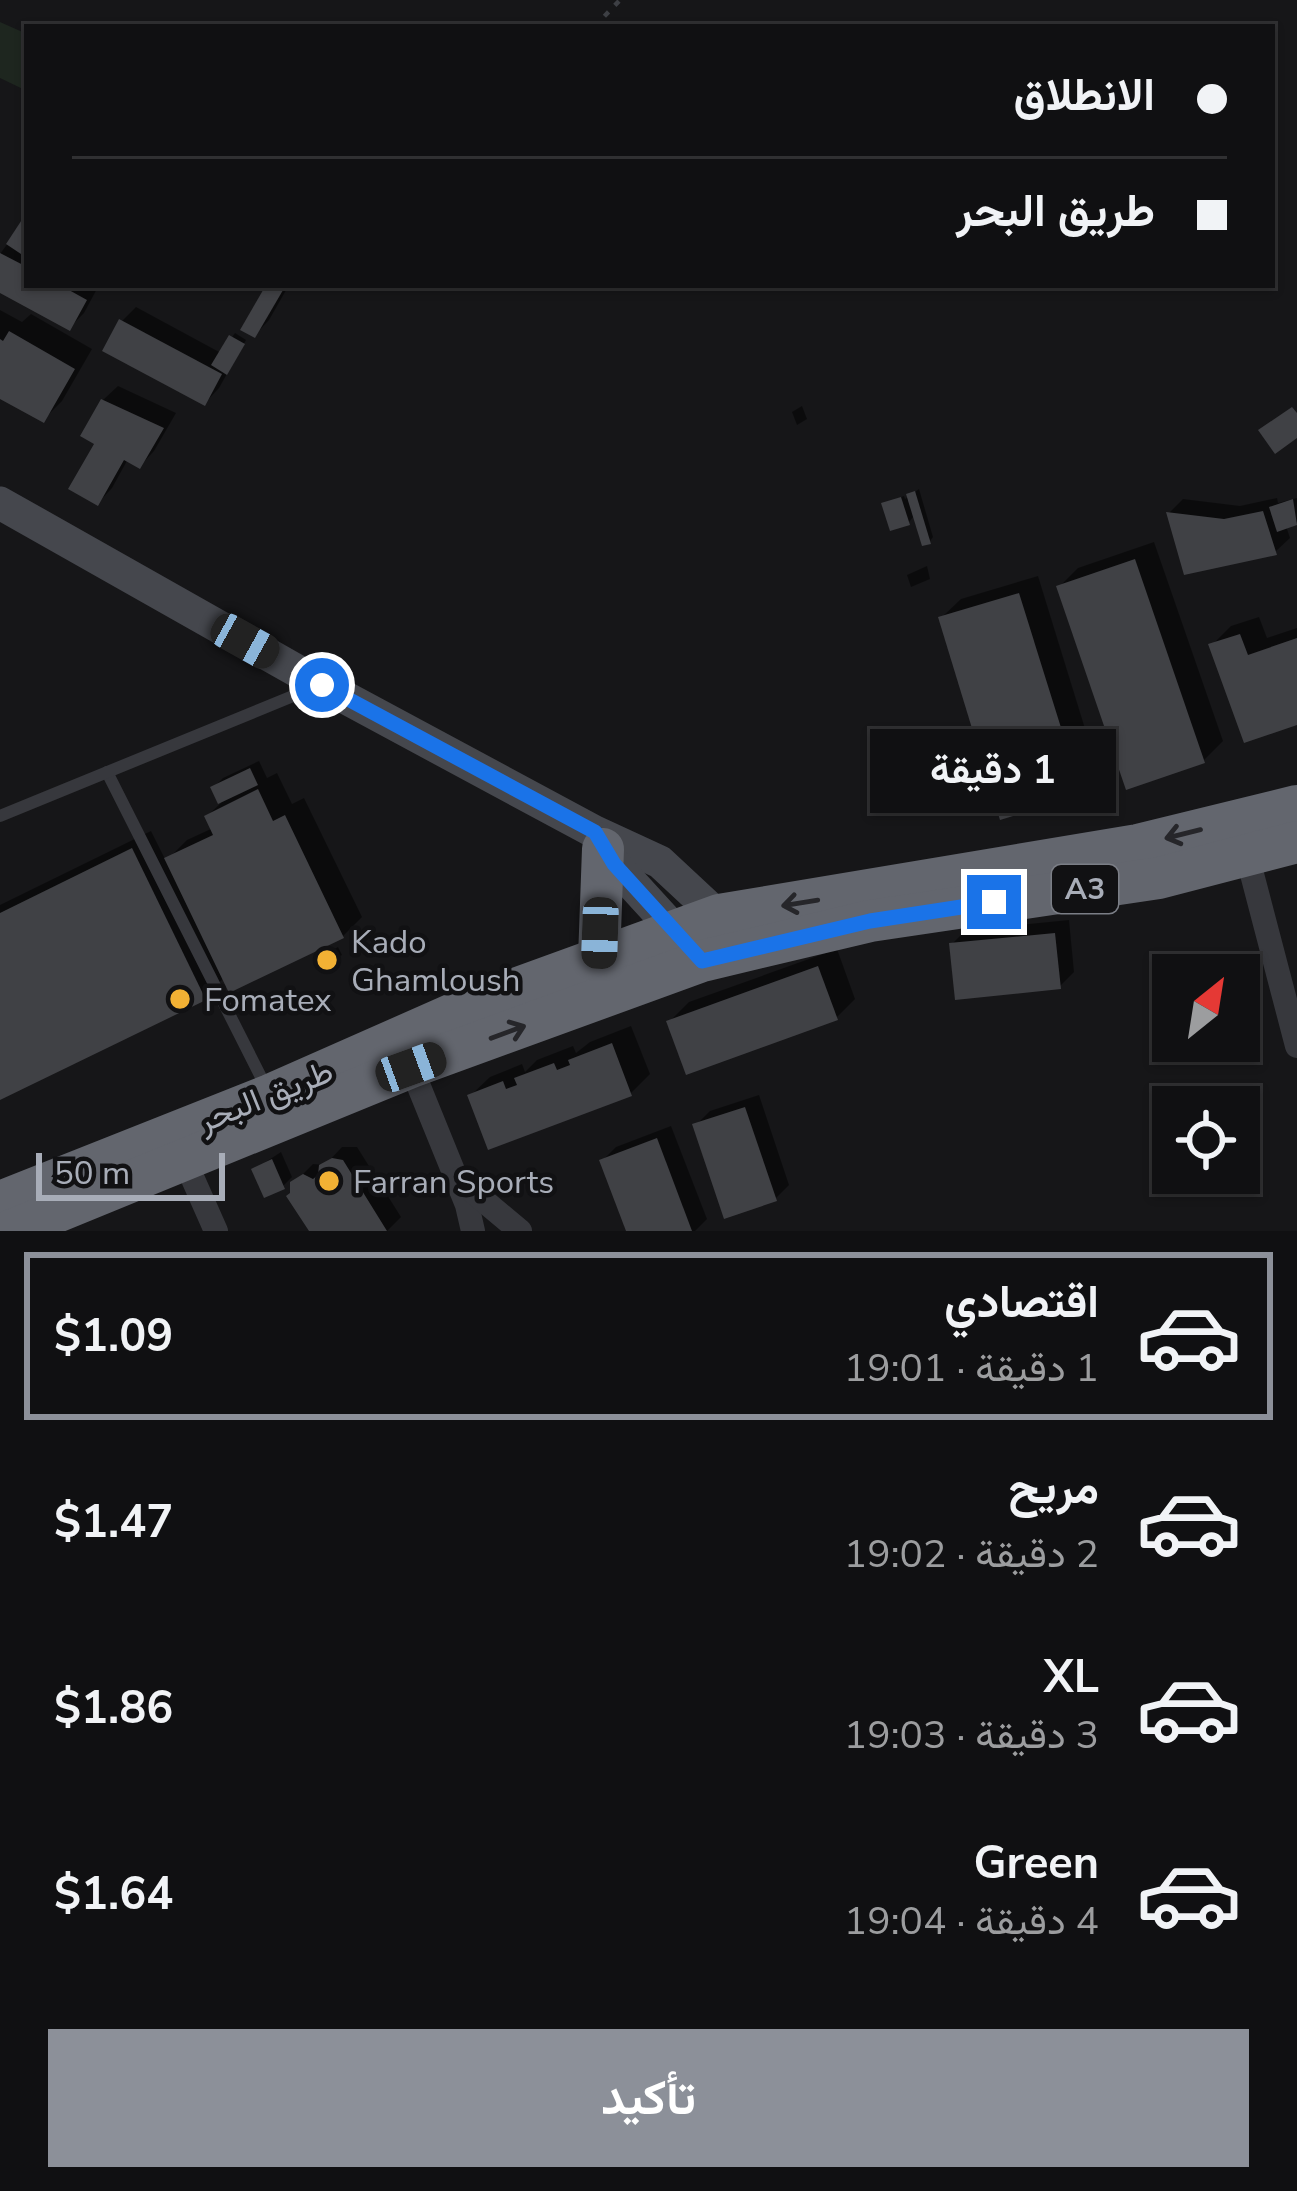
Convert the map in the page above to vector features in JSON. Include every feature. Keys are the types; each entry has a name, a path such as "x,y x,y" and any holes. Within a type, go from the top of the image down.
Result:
{"highway":[{"name":"طريق البحر","path":"4,1203 185,1161 688,945 719,916 1138,845 1297,806"},
{"path":"599,841 599,958"},
{"name":"طريق البحر","path":"4,1203 270,1095 485,1000 599,958 688,945 748,948 870,921 1159,878 1297,842"}],"main road":[{"path":"0,503 599,841 661,862 748,948"},
{"path":"599,841 688,945"}],"street":[{"path":"1247,855 1297,1046"},
{"path":"411,1067 473,1231"},
{"path":"185,1161 217,1231"},
{"path":"456,1178 520,1231"}],"lane":[{"path":"0,816 322,685"},
{"path":"107,772 270,1095"}],"path":[{"path":"597,24 620,0"}],"shaded area":[{"path":"0,22 24,33 24,90 0,78"}],"building":[{"path":"24,217 24,256 6,244"},
{"path":"0,253 24,265 24,288 65,288 87,300 70,331 0,293"},
{"path":"264,288 284,288 255,338 240,330"},
{"path":"119,319 222,374 205,406 102,351"},
{"path":"9,331 75,369 44,423 0,399 0,339"},
{"path":"229,335 245,344 227,375 211,365"},
{"path":"101,399 164,428 140,469 124,460 98,506 68,489 94,444 80,436"},
{"path":"1292,407 1297,413 1297,438 1275,454 1258,430"},
{"path":"915,491 931,544 922,546 906,494"},
{"path":"901,497 910,525 890,531 881,503"},
{"path":"1293,499 1297,525 1277,532 1269,507"},
{"path":"1263,511 1277,555 1184,575 1166,512 1224,519"},
{"path":"1135,559 1205,763 1126,790 1056,586"},
{"path":"1019,593 1082,795 1000,820 938,617"},
{"path":"1240,634 1248,655 1297,638 1297,725 1244,743 1208,644"},
{"path":"250,768 258,785 218,804 210,787"},
{"path":"258,789 273,821 285,815 344,938 229,993 164,858 213,835 204,816"},
{"path":"132,848 206,1000 0,1100 0,913"},
{"path":"1055,933 1061,989 955,1000 949,943"},
{"path":"818,966 838,1020 686,1075 666,1021"},
{"path":"612,1043 632,1096 488,1150 467,1095 503,1081 506,1089 517,1085 514,1078 554,1063 557,1070 570,1065 568,1060"},
{"path":"745,1107 777,1201 724,1219 692,1124"},
{"path":"657,1138 692,1231 626,1231 599,1160"},
{"path":"332,1158 343,1160 387,1231 309,1231 286,1196 290,1182 303,1174 313,1179 319,1165"},
{"path":"272,1159 285,1189 264,1198 251,1169"}],"place":[{"name":"Kado Ghamloush","path":"327,960"},
{"name":"Fomatex","path":"180,999"},
{"name":"Farran Sports","path":"329,1181"}],"route":[{"path":"322,685 595,832 614,864 702,961 870,921 994,902"}]}
